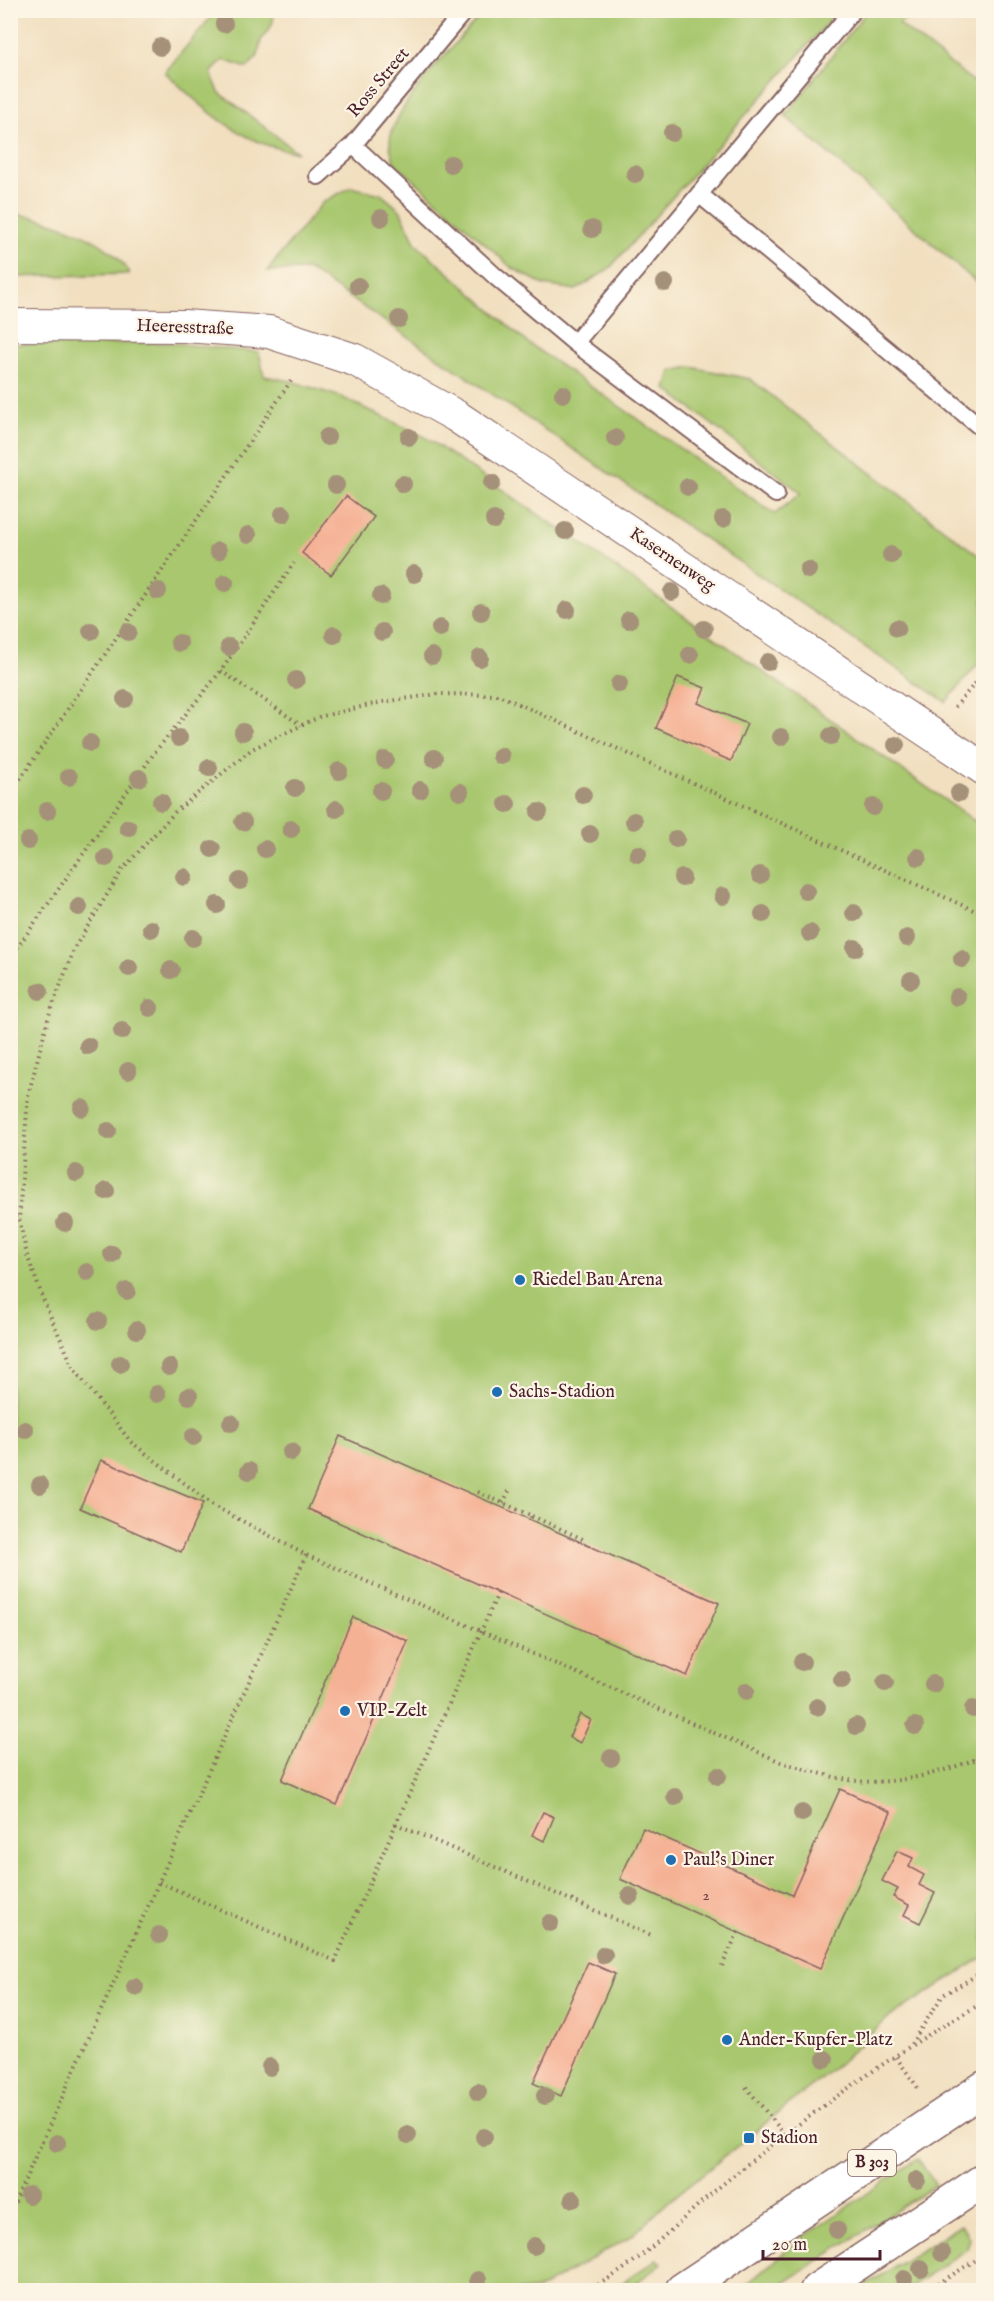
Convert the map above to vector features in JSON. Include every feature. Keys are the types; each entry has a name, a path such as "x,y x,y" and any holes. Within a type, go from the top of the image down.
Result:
{"main road":[{"name":"B 303","path":"682,2290 984,2088"},
{"path":"817,2290 984,2180"}],"street":[{"name":"Heeresstraße","path":"10,325 184,326 269,332 355,360"},
{"name":"Kasernenweg","path":"355,360 456,416 984,769"}],"lane":[{"name":"Ross Street","path":"318,176 353,145 465,10"},
{"path":"575,343 853,10"},
{"path":"353,145 496,276 575,343 776,494"},
{"path":"699,195 984,430"}],"path":[{"path":"10,794 314,346"},
{"path":"10,958 155,752 221,672 294,563"},
{"path":"221,672 301,725"},
{"path":"932,734 984,673"},
{"path":"984,915 499,695 438,694 382,702 319,717 252,749 175,812 122,870 75,947 49,1015 28,1096 19,1218 27,1255 45,1304 74,1369 132,1442 214,1506 306,1555 781,1762 846,1779 901,1780 957,1766 984,1756"},
{"path":"10,1214 19,1218"},
{"path":"503,1503 509,1491"},
{"path":"478,1492 531,1518 585,1540"},
{"path":"10,2213 306,1555"},
{"path":"159,1882 335,1961 498,1593"},
{"path":"396,1824 651,1935"},
{"path":"722,1966 738,1932"},
{"path":"909,2048 943,1995 984,1971"},
{"path":"587,2290 624,2269 721,2185 785,2135 909,2048 984,2002"},
{"path":"896,2057 924,2096"},
{"path":"746,2087 785,2135"},
{"path":"928,2290 984,2255"}],"green space":[{"path":"217,10 275,11 272,25 261,40 258,56 247,68 223,60 211,73 219,92 297,152 277,148 241,134 209,112 165,72"},
{"path":"485,11 838,11 609,269 576,290 544,285 512,268 394,162 390,144 393,130 401,113 428,74"},
{"path":"867,11 915,11 899,24 974,82 983,82 983,288 785,116"},
{"path":"351,187 381,194 400,210 416,244 528,343 775,514 801,493 666,389 671,371 691,367 750,379 983,559 983,658 946,702 309,270 267,271 323,202"},
{"path":"11,213 60,225 93,240 120,261 130,274 11,277"},
{"name":"Sachs-Stadion","path":"171,343 259,352 264,376 291,381 341,397 425,437 595,553 983,827 983,1957 888,2018 842,2061 667,2203 632,2236 537,2290 11,2290 10,344"},
{"path":"918,2159 936,2185 773,2290 740,2290 799,2240"},
{"path":"961,2225 970,2239 967,2249 906,2290 858,2290"},
{"path":"657,2259 662,2263 627,2290 612,2290"}],"building":[{"path":"346,496 374,517 331,575 302,553"},
{"path":"678,677 705,688 698,703 747,724 731,761 656,728"},
{"path":"340,1436 719,1603 687,1676 308,1509"},
{"path":"101,1460 203,1503 181,1552 80,1508"},
{"name":"VIP-Zelt","path":"353,1617 408,1641 337,1805 282,1780"},
{"path":"580,1714 591,1720 580,1743 569,1737"},
{"name":"Paul's Diner","path":"840,1789 891,1812 820,1969 620,1879 643,1828 792,1895"},
{"path":"543,1812 554,1817 544,1841 532,1835"},
{"path":"897,1851 913,1858 909,1867 924,1875 919,1885 935,1893 920,1923 904,1915 909,1905 893,1897 898,1889 882,1881"},
{"path":"588,1962 615,1974 561,2096 533,2083"}],"place":[{"name":"Riedel Bau Arena","path":"520,1280"},
{"name":"Sachs-Stadion","path":"497,1392"},
{"name":"VIP-Zelt","path":"345,1711"},
{"name":"Paul's Diner","path":"671,1860"},
{"name":"Ander-Kupfer-Platz","path":"727,2040"},
{"name":"Stadion","path":"749,2138"}]}
